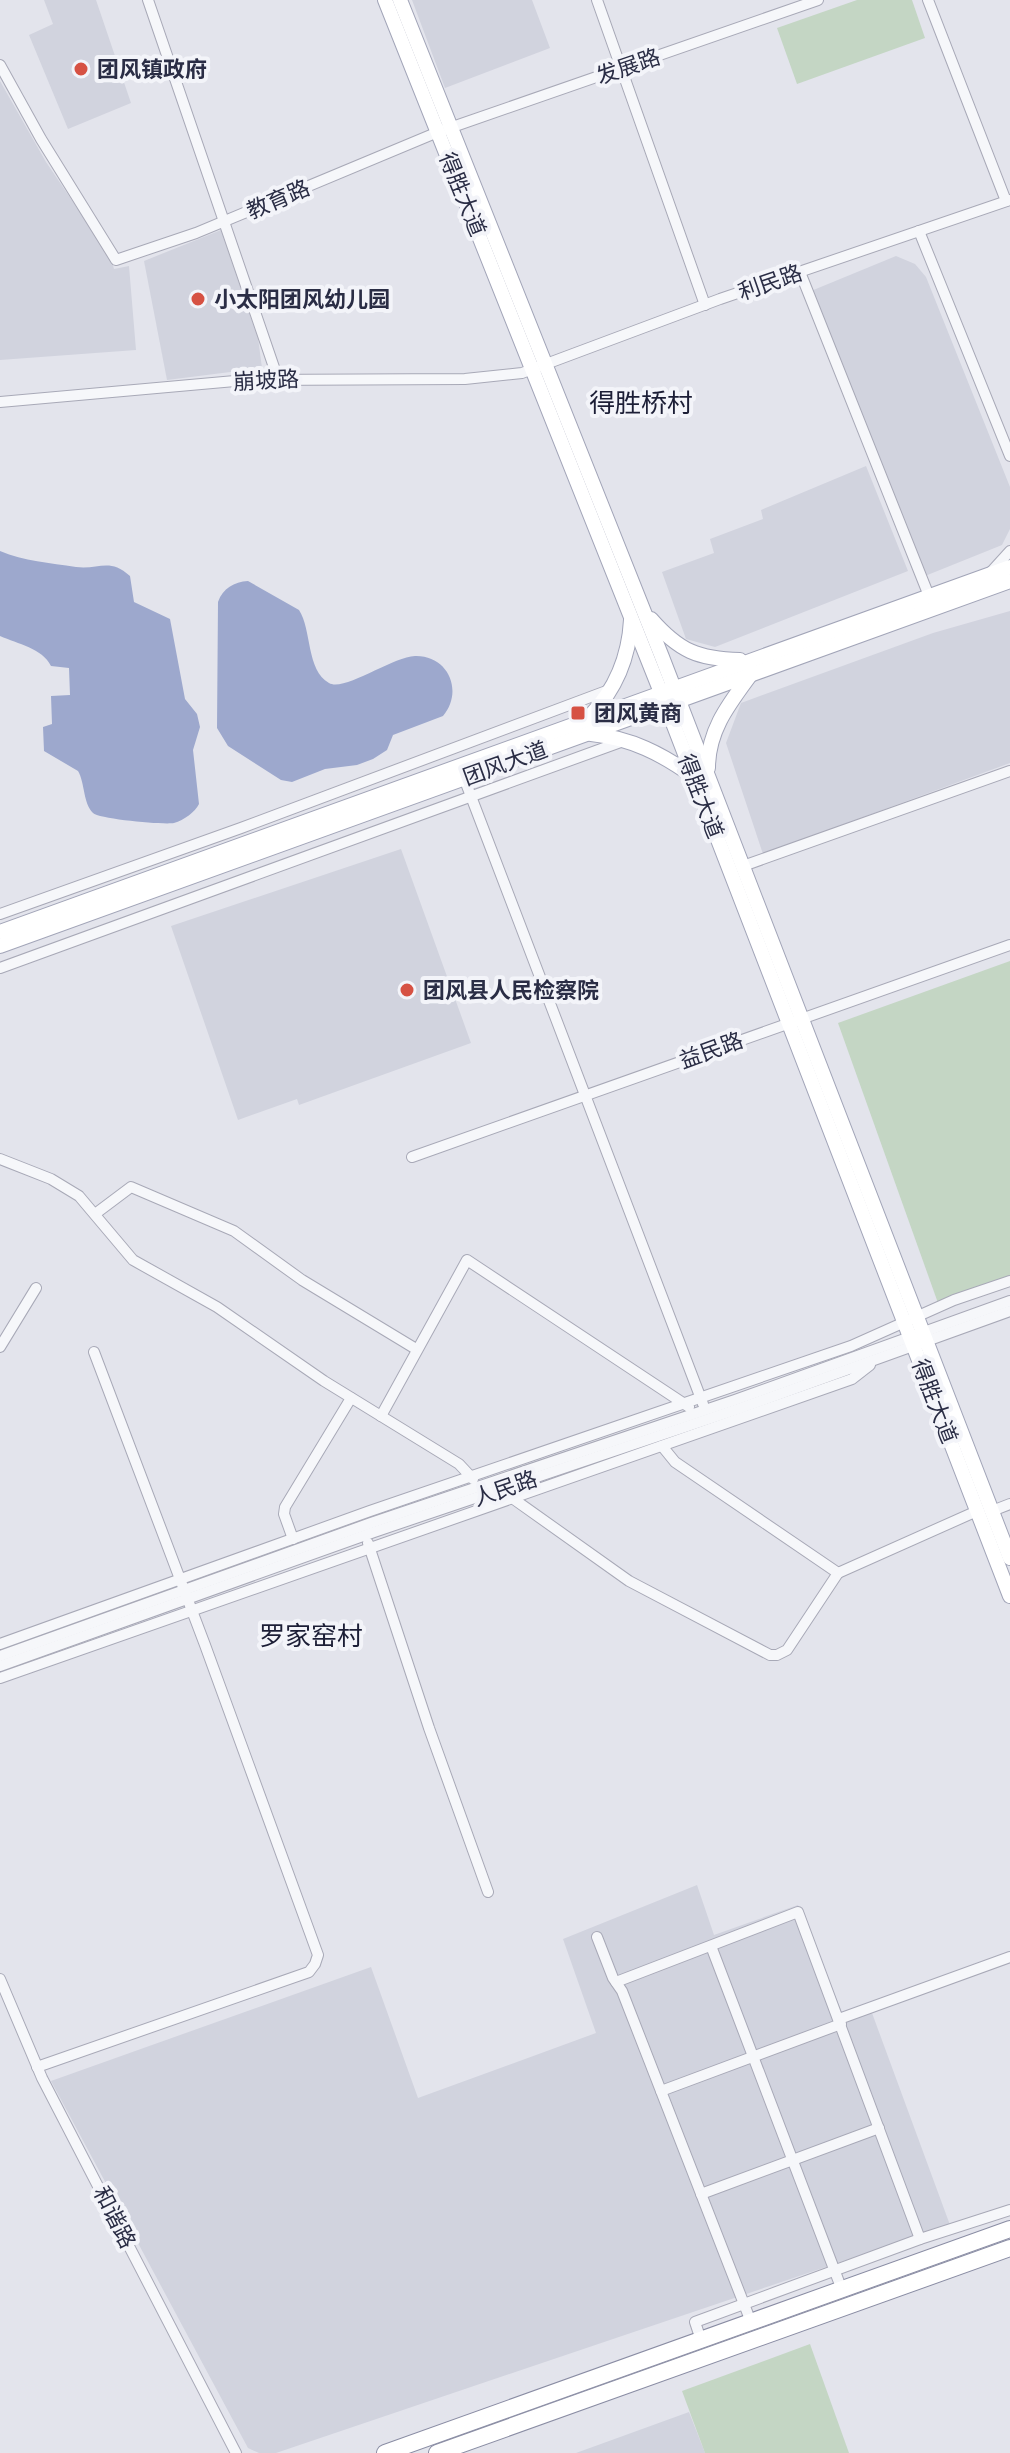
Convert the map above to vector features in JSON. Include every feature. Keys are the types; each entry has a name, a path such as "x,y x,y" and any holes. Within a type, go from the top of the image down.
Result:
{"highway":[{"path":"385,2453 1010,2229"},
{"path":"437,2453 1010,2248"}],"main road":[{"name":"得胜大道","path":"385,0 444,130 670,696 984,1511 1010,1596"},
{"name":"得胜大道","path":"400,0 444,130"},
{"name":"团风大道","path":"0,932 587,726 1010,567"},
{"name":"团风大道","path":"750,667 1007,584"},
{"path":"637,613 688,651 750,667 715,729 701,777 655,752 587,726 611,689 626,654 637,613"},
{"name":"团风大道","path":"0,946 464,778 587,726"},
{"name":"得胜大道","path":"701,777 743,866 795,1020"},
{"name":"得胜大道","path":"984,1511 1010,1558"}],"street":[{"path":"148,0 278,379"},
{"path":"597,0 705,305"},
{"name":"发展路","path":"444,130 818,0"},
{"path":"928,0 1008,201"},
{"name":"教育路","path":"0,65 41,139 116,260 225,221 444,130"},
{"name":"利民路","path":"539,366 705,305 1008,201"},
{"path":"919,231 1010,456"},
{"path":"800,272 929,596"},
{"name":"崩坡路","path":"0,402 278,379 465,379 498,376 539,366"},
{"path":"989,574 1010,551"},
{"path":"0,914 241,828 611,689"},
{"path":"0,968 626,740"},
{"path":"743,866 1010,771"},
{"path":"464,778 701,1407"},
{"name":"益民路","path":"412,1157 1010,945"},
{"path":"0,1159 51,1179 79,1196 133,1260 217,1307 351,1398 459,1464 480,1486"},
{"path":"95,1214 131,1187 211,1220 243,1236 302,1280 416,1349"},
{"path":"381,1416 467,1260 685,1405"},
{"path":"0,1644 185,1589 293,1539 685,1405 701,1407 851,1346 916,1332 1010,1281"},
{"path":"0,1347 36,1288"},
{"name":"人民路","path":"0,1666 185,1589 365,1535 882,1357 916,1332 1010,1301"},
{"name":"人民路","path":"916,1332 1010,1311"},
{"path":"37,2067 309,1972 317,1959 316,1946 185,1589 94,1352"},
{"path":"0,1678 852,1379 882,1357"},
{"path":"293,1539 284,1514 285,1507 351,1398"},
{"name":"人民路","path":"0,1656 701,1407"},
{"path":"662,1446 675,1462 838,1573"},
{"path":"500,1489 629,1581 766,1654 777,1655 787,1650 838,1573 984,1511 1010,1504"},
{"path":"365,1535 488,1892"},
{"path":"616,1982 798,1912 920,2239"},
{"path":"597,1937 622,1991 751,2322"},
{"path":"711,1946 842,2290"},
{"path":"661,2091 1010,1957"},
{"name":"和谐路","path":"0,1979 37,2067 236,2453"},
{"path":"701,2194 879,2128"},
{"path":"701,2340 695,2322 920,2239 1010,2210"}],"shaded area":[{"name":"团风镇政府","path":"44,0 96,0 131,103 68,129 29,35 53,24"},
{"path":"412,0 532,0 550,48 445,88"},
{"path":"0,81 46,162 111,258 114,269 129,266 136,350 0,360"},
{"name":"小太阳团风幼儿园","path":"221,230 258,338 262,368 167,380 144,261"},
{"path":"896,256 915,264 926,277 1010,487 1010,529 1002,545 925,576 811,291"},
{"path":"866,466 908,571 715,647 686,639 662,572 714,553 710,539 763,519 761,510"},
{"path":"1010,611 1010,763 763,854 726,743 741,703 933,633"},
{"path":"401,849 471,1043 299,1105 297,1099 238,1120 171,926"},
{"path":"697,1885 714,1935 798,1905 846,2022 872,2013 950,2225 276,2453 259,2453 248,2448 51,2081 371,1967 418,2098 596,2033 563,1939"},
{"path":"689,2412 705,2453 576,2453"}],"green space":[{"path":"857,0 912,0 925,38 797,84 777,28"},
{"path":"1010,961 1010,1276 938,1303 838,1023"},
{"path":"810,2344 849,2453 705,2453 682,2391"}],"water":[{"path":"0,551 76,567 116,567 130,576 134,602 170,619 185,699 197,714 200,727 193,750 199,804 189,815 178,822 168,823 132,821 93,813 87,804 78,771 44,751 43,727 52,724 51,696 70,695 69,668 51,666 36,651 0,636"},
{"path":"248,581 299,610 316,669 329,683 346,683 405,658 427,657 436,661 444,668 452,686 449,706 443,716 393,735 387,750 373,759 357,765 325,769 292,782 281,780 228,746 217,728 218,602 230,587"}],"place":[{"name":"团风镇政府","path":"81,69"},
{"name":"小太阳团风幼儿园","path":"198,299"},
{"name":"团风黄商","path":"578,713"},
{"name":"团风县人民检察院","path":"407,990"}],"district":[{"name":"得胜桥村","path":"641,403"},
{"name":"罗家窑村","path":"311,1636"}]}
